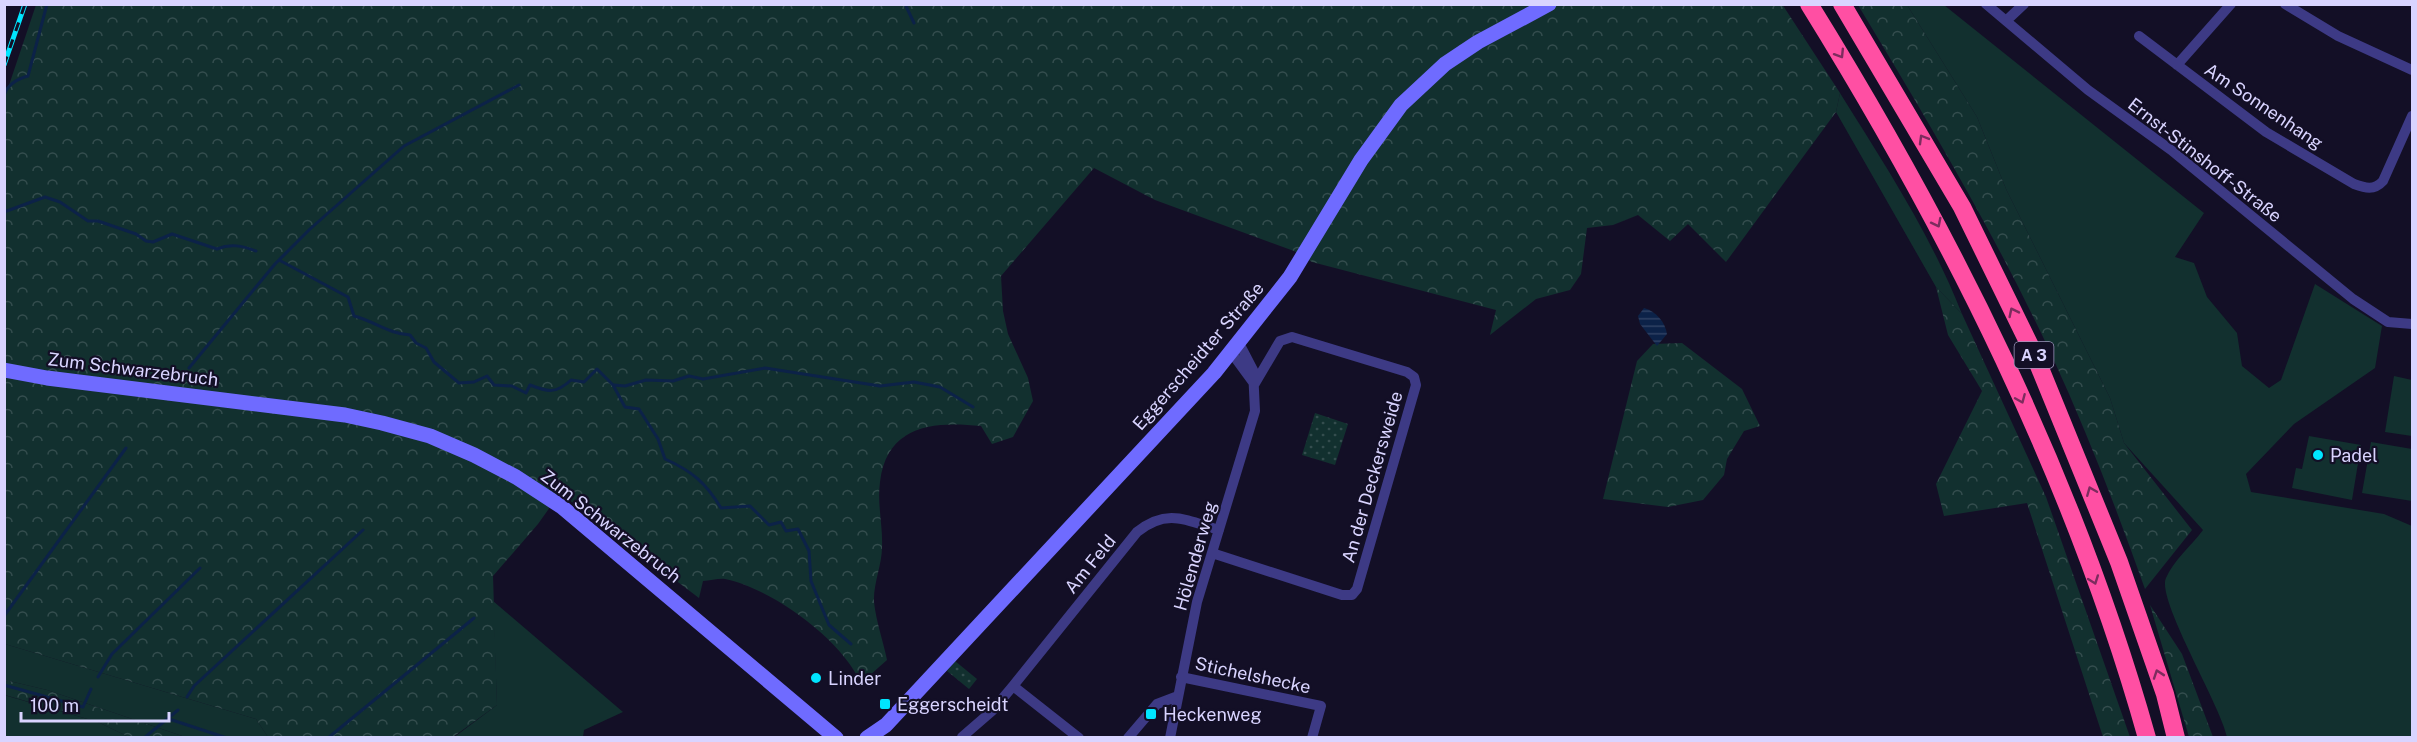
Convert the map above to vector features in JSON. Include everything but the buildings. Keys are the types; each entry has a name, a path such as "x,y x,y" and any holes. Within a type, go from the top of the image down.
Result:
{"highway":[{"name":"A 3","path":"1809,4 1867,98 1936,222 2007,366 2064,499 2102,600 2147,738"},
{"name":"A 3","path":"1842,4 1962,207 2035,356 2119,562 2165,694 2176,738"}],"street":[{"name":"Eggerscheidter Straße","path":"867,738 886,725 1149,444 1235,347 1290,277 1361,160 1401,105 1444,64 1478,42 1549,4"},
{"name":"Ernst-Stinshoff-Straße","path":"1986,4 2088,90 2171,150 2353,299 2388,322 2412,324"},
{"path":"2007,21 2024,4"},
{"path":"2177,65 2231,4"},
{"path":"2285,4 2338,36 2412,70"},
{"name":"Am Sonnenhang","path":"2139,36 2266,132 2354,184 2366,188 2378,186 2388,174 2412,116"},
{"name":"An der Deckersweide","path":"1212,553 1342,595 1352,595 1357,589 1416,385 1414,377 1407,372 1292,336 1280,341 1254,385"},
{"name":"Hölenderweg","path":"1170,738 1197,602 1254,417 1256,396 1252,364 1235,347"},
{"name":"Zum Schwarzebruch","path":"4,370 47,378 345,415 430,436 474,455 516,477 562,507 836,738"},
{"name":"Am Feld","path":"962,737 992,711 1137,532 1148,523 1173,516 1219,530"},
{"name":"Stichelshecke","path":"1181,677 1321,706 1312,738"},
{"path":"1013,686 1079,738"},
{"path":"1128,738 1157,704 1178,696"}],"green space":[{"path":"1782,4 1840,93 1836,112 1726,262 1688,224 1670,241 1638,215 1613,225 1587,228 1581,274 1570,290 1536,299 1490,335 1496,310 1312,262 1294,251 1155,200 1094,168 1001,276 1003,311 1008,334 1028,378 1033,401 1013,437 992,444 981,426 930,426 902,438 892,448 884,463 879,490 882,554 874,602 887,660 861,683 851,666 822,633 784,605 764,593 723,579 703,581 699,598 560,493 538,524 493,576 497,705 453,737 268,737 256,719 5,644 4,100 36,5"},
{"path":"1858,5 1907,5 1977,117 2006,189 2110,398 2124,443 2192,530 2145,589 2089,442 2030,311 1960,178"},
{"path":"1907,5 1944,5 2204,213 2175,257 2194,263 2207,297 2237,333 2242,366 2269,388 2281,380 2315,284 2382,326 2375,368 2294,424 2246,474 2251,492 2384,514 2412,526 2412,737 2227,737 2214,702 2179,629 2166,590 2166,578 2169,572 2203,530 2124,443 2110,398 2006,189 1977,117"},
{"path":"1840,93 1922,228 1962,314 1936,287 1836,112"},
{"path":"1936,287 1962,314 2046,497 2130,737 2103,737 2027,503 1944,516 1936,484 1982,391 1948,335"},
{"path":"1682,343 1742,389 1760,426 1744,431 1727,459 1724,475 1703,500 1668,507 1603,499 1637,361 1653,344"},
{"path":"2394,376 2412,380 2412,436 2385,432"},
{"path":"1315,413 1348,424 1335,465 1302,455"},
{"path":"2309,436 2361,445 2352,500 2292,488 2296,468 2302,469"},
{"path":"2371,442 2412,449 2412,501 2362,493"},
{"path":"493,601 623,712 584,730 583,737 453,738 497,705"},
{"path":"2150,605 2182,654 2213,737 2189,737"},
{"path":"5,644 256,719 268,737 185,737 47,690 5,680"},
{"path":"955,661 977,679 969,689 947,671"},
{"path":"5,680 47,690 185,737 129,737 98,722 5,695"},
{"path":"4,695 98,722 129,737 5,737"}],"water":[{"path":"1644,308 1656,314 1666,330 1667,334 1657,346 1640,324 1638,316"}],"waterway":[{"path":"4,95 13,83 28,76 47,4"},
{"path":"905,4 914,23"},
{"path":"189,368 275,264 310,229 404,146 519,85"},
{"path":"4,212 45,197 60,202 88,221 98,221 136,234 146,241 153,242 172,234 217,249 236,246 256,251"},
{"path":"279,260 348,297 354,316 395,332 410,335 416,343 426,348 434,362 459,383 474,382 487,376 494,385 512,386 526,393 530,385 556,390 571,380 584,382 597,369 613,385 625,407 639,409 658,439 665,459 683,468 697,479 710,491 721,508 750,506 769,525 781,522 786,531 798,529 809,551 811,581 829,625 851,644"},
{"path":"614,385 625,386 646,380 673,381 689,376 703,379 765,368 880,386 914,382 940,387 973,407"},
{"path":"4,616 126,448"},
{"path":"187,697 194,686 363,530"},
{"path":"98,677 112,654 200,568"},
{"path":"328,738 474,618"},
{"path":"4,685 83,707 91,689"},
{"path":"144,738 178,710"},
{"path":"169,719 227,738"}],"railway":[{"path":"4,65 25,4"}],"place":[{"name":"Padel","path":"2318,455"},
{"name":"Linder","path":"816,678"},
{"name":"Eggerscheidt","path":"885,704"},
{"name":"Heckenweg","path":"1151,714"}]}
